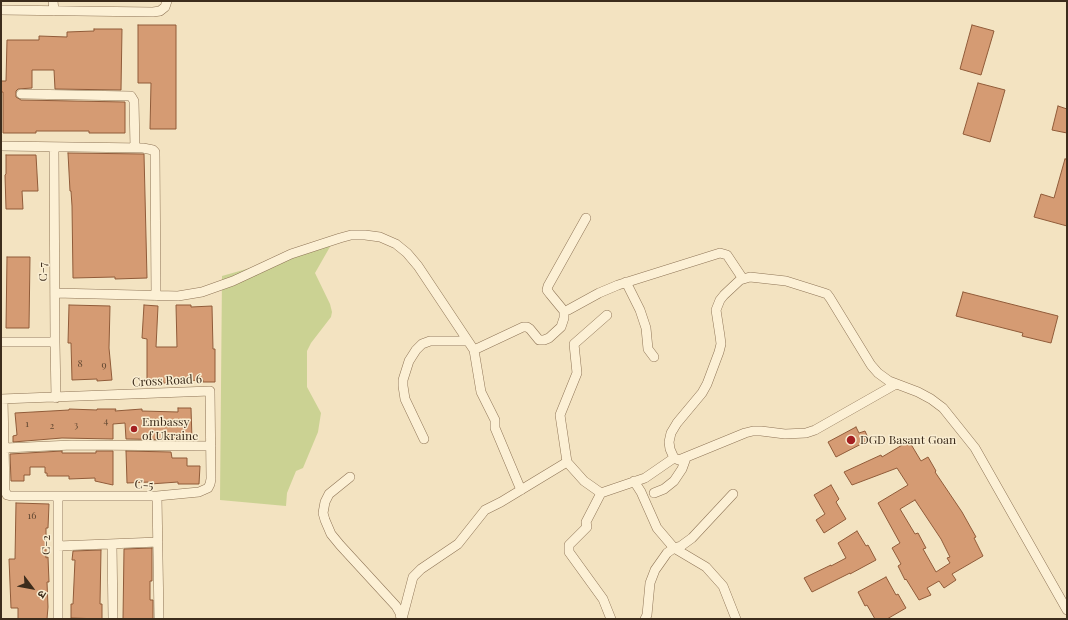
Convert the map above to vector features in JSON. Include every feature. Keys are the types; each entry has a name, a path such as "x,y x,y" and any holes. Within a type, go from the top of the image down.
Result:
{"street":[{"path":"53,1 54,11"},
{"path":"1,10 153,12 160,11 165,7 167,1"},
{"path":"21,94 131,96 134,101 134,148"},
{"path":"1,146 134,148 153,150 156,156 156,296"},
{"name":"C-7","path":"54,147 56,398"},
{"path":"474,350 523,327 530,329 539,340 544,340 550,338 561,327 564,318 564,311 547,290 586,218"},
{"path":"55,293 178,296 202,292 233,281 291,254 351,235 365,234 380,237 396,244 407,253 418,266 474,350 481,392 495,420 495,428 521,490"},
{"path":"564,311 599,293 626,282 720,254 727,255 743,279"},
{"path":"896,384 815,430 796,434 753,431 679,460 674,458 670,449 669,442 671,433 702,393 719,352 721,344 716,310 717,305 724,295 743,279 750,277 786,281 809,287 827,294 871,365 884,378 931,399 944,408 975,448 1067,610"},
{"path":"626,282 640,310 646,328 648,349 654,357"},
{"path":"601,493 584,481 567,462 560,415 577,373 574,344 607,315"},
{"path":"424,439 404,395 403,380 409,361 422,344 430,341 467,340"},
{"path":"1,342 55,342"},
{"name":"Cross Road 6","path":"2,400 210,391 211,479 208,488 199,492 157,496"},
{"path":"2,400 5,448 72,446 211,446"},
{"name":"C-5","path":"5,448 5,491 8,495 20,497 157,496 159,619"},
{"path":"611,619 603,599 570,552 569,545 587,527 586,522 601,493 646,478 674,458"},
{"path":"654,493 664,489 674,481 682,469 686,458"},
{"path":"402,619 413,577 421,569 458,544 485,510 567,462"},
{"path":"350,477 329,494 324,502 323,513 325,520 331,534 396,606 402,619"},
{"path":"634,481 641,492 657,528 674,548 706,567 723,586 736,619"},
{"path":"645,619 647,615 650,583 655,570 667,553 692,538 733,494"},
{"name":"C-2","path":"58,496 58,619"},
{"path":"58,546 158,542"},
{"path":"112,544 113,619"}],"green space":[{"path":"331,245 315,273 330,304 332,312 331,317 311,343 307,351 307,387 321,413 318,432 303,468 296,471 287,493 286,506 220,500 222,276"}],"building":[{"path":"138,25 176,25 176,129 150,129 151,83 138,83"},
{"path":"972,25 994,31 981,75 960,69"},
{"path":"94,29 122,29 121,90 55,89 54,70 32,70 32,88 18,89 16,91 16,97 21,100 125,102 125,133 36,131 36,133 3,133 3,92 1,92 1,81 6,81 7,40 39,40 39,36 67,37 67,32 94,31"},
{"path":"978,83 1005,90 990,142 963,134"},
{"path":"1058,106 1067,109 1067,133 1052,130"},
{"path":"68,153 144,154 147,278 73,278 72,206"},
{"path":"6,155 36,155 38,191 22,191 23,209 6,209"},
{"path":"1065,159 1067,159 1067,226 1034,217 1041,194 1054,198"},
{"path":"7,257 30,257 29,328 6,328"},
{"path":"963,292 1058,316 1051,343 1022,336 1023,333 956,316"},
{"path":"69,305 110,306 109,348 112,380 72,380 71,343 68,343"},
{"path":"144,305 158,306 156,347 177,347 176,305 191,305 191,307 212,306 213,349 215,349 215,382 203,382 203,380 176,381 176,383 163,383 163,380 147,381 147,339 142,338"},
{"path":"178,408 191,408 192,440 126,439 125,423 113,424 113,439 62,438 13,442 13,436 17,435 15,413 69,409 116,409 115,411 142,409 142,411 178,412"},
{"path":"856,427 859,433 865,431 869,440 836,457 828,442"},
{"path":"909,441 921,461 928,457 936,471 935,472 962,512 976,537 974,538 983,556 952,574 956,580 944,588 939,581 927,588 931,595 919,600 906,579 905,580 898,566 901,564 892,548 900,543 878,503 908,485 897,468 852,485 844,472 881,455 882,457","holes":["915,500 941,539 950,557 947,558 950,563 936,572 923,549 926,548 918,533 915,534 900,509"]},
{"path":"62,451 62,453 96,453 96,451 113,451 113,485 95,481 95,478 69,479 69,476 47,476 47,473 45,473 45,467 30,467 30,475 24,475 24,481 11,481 10,454"},
{"path":"126,451 171,452 172,458 187,458 187,466 200,466 199,484 178,484 178,482 150,484 150,482 127,483"},
{"path":"831,485 839,499 836,502 846,519 824,533 816,520 825,514 814,495"},
{"path":"16,503 49,504 48,528 46,528 46,558 48,557 49,582 47,582 47,619 18,619 18,608 11,608 9,559 15,559"},
{"path":"857,531 866,546 868,545 876,560 812,592 804,578 846,558 838,543"},
{"path":"152,548 152,581 150,581 150,600 153,600 153,619 123,619 124,549"},
{"path":"101,550 100,604 102,604 102,619 71,618 75,560 72,560 73,551"},
{"path":"886,577 896,595 898,594 906,608 887,619 875,619 867,605 865,606 858,592"}],"place":[{"name":"Embassy of Ukraine","path":"134,429"},
{"name":"DGD Basant Goan","path":"851,440"}]}
